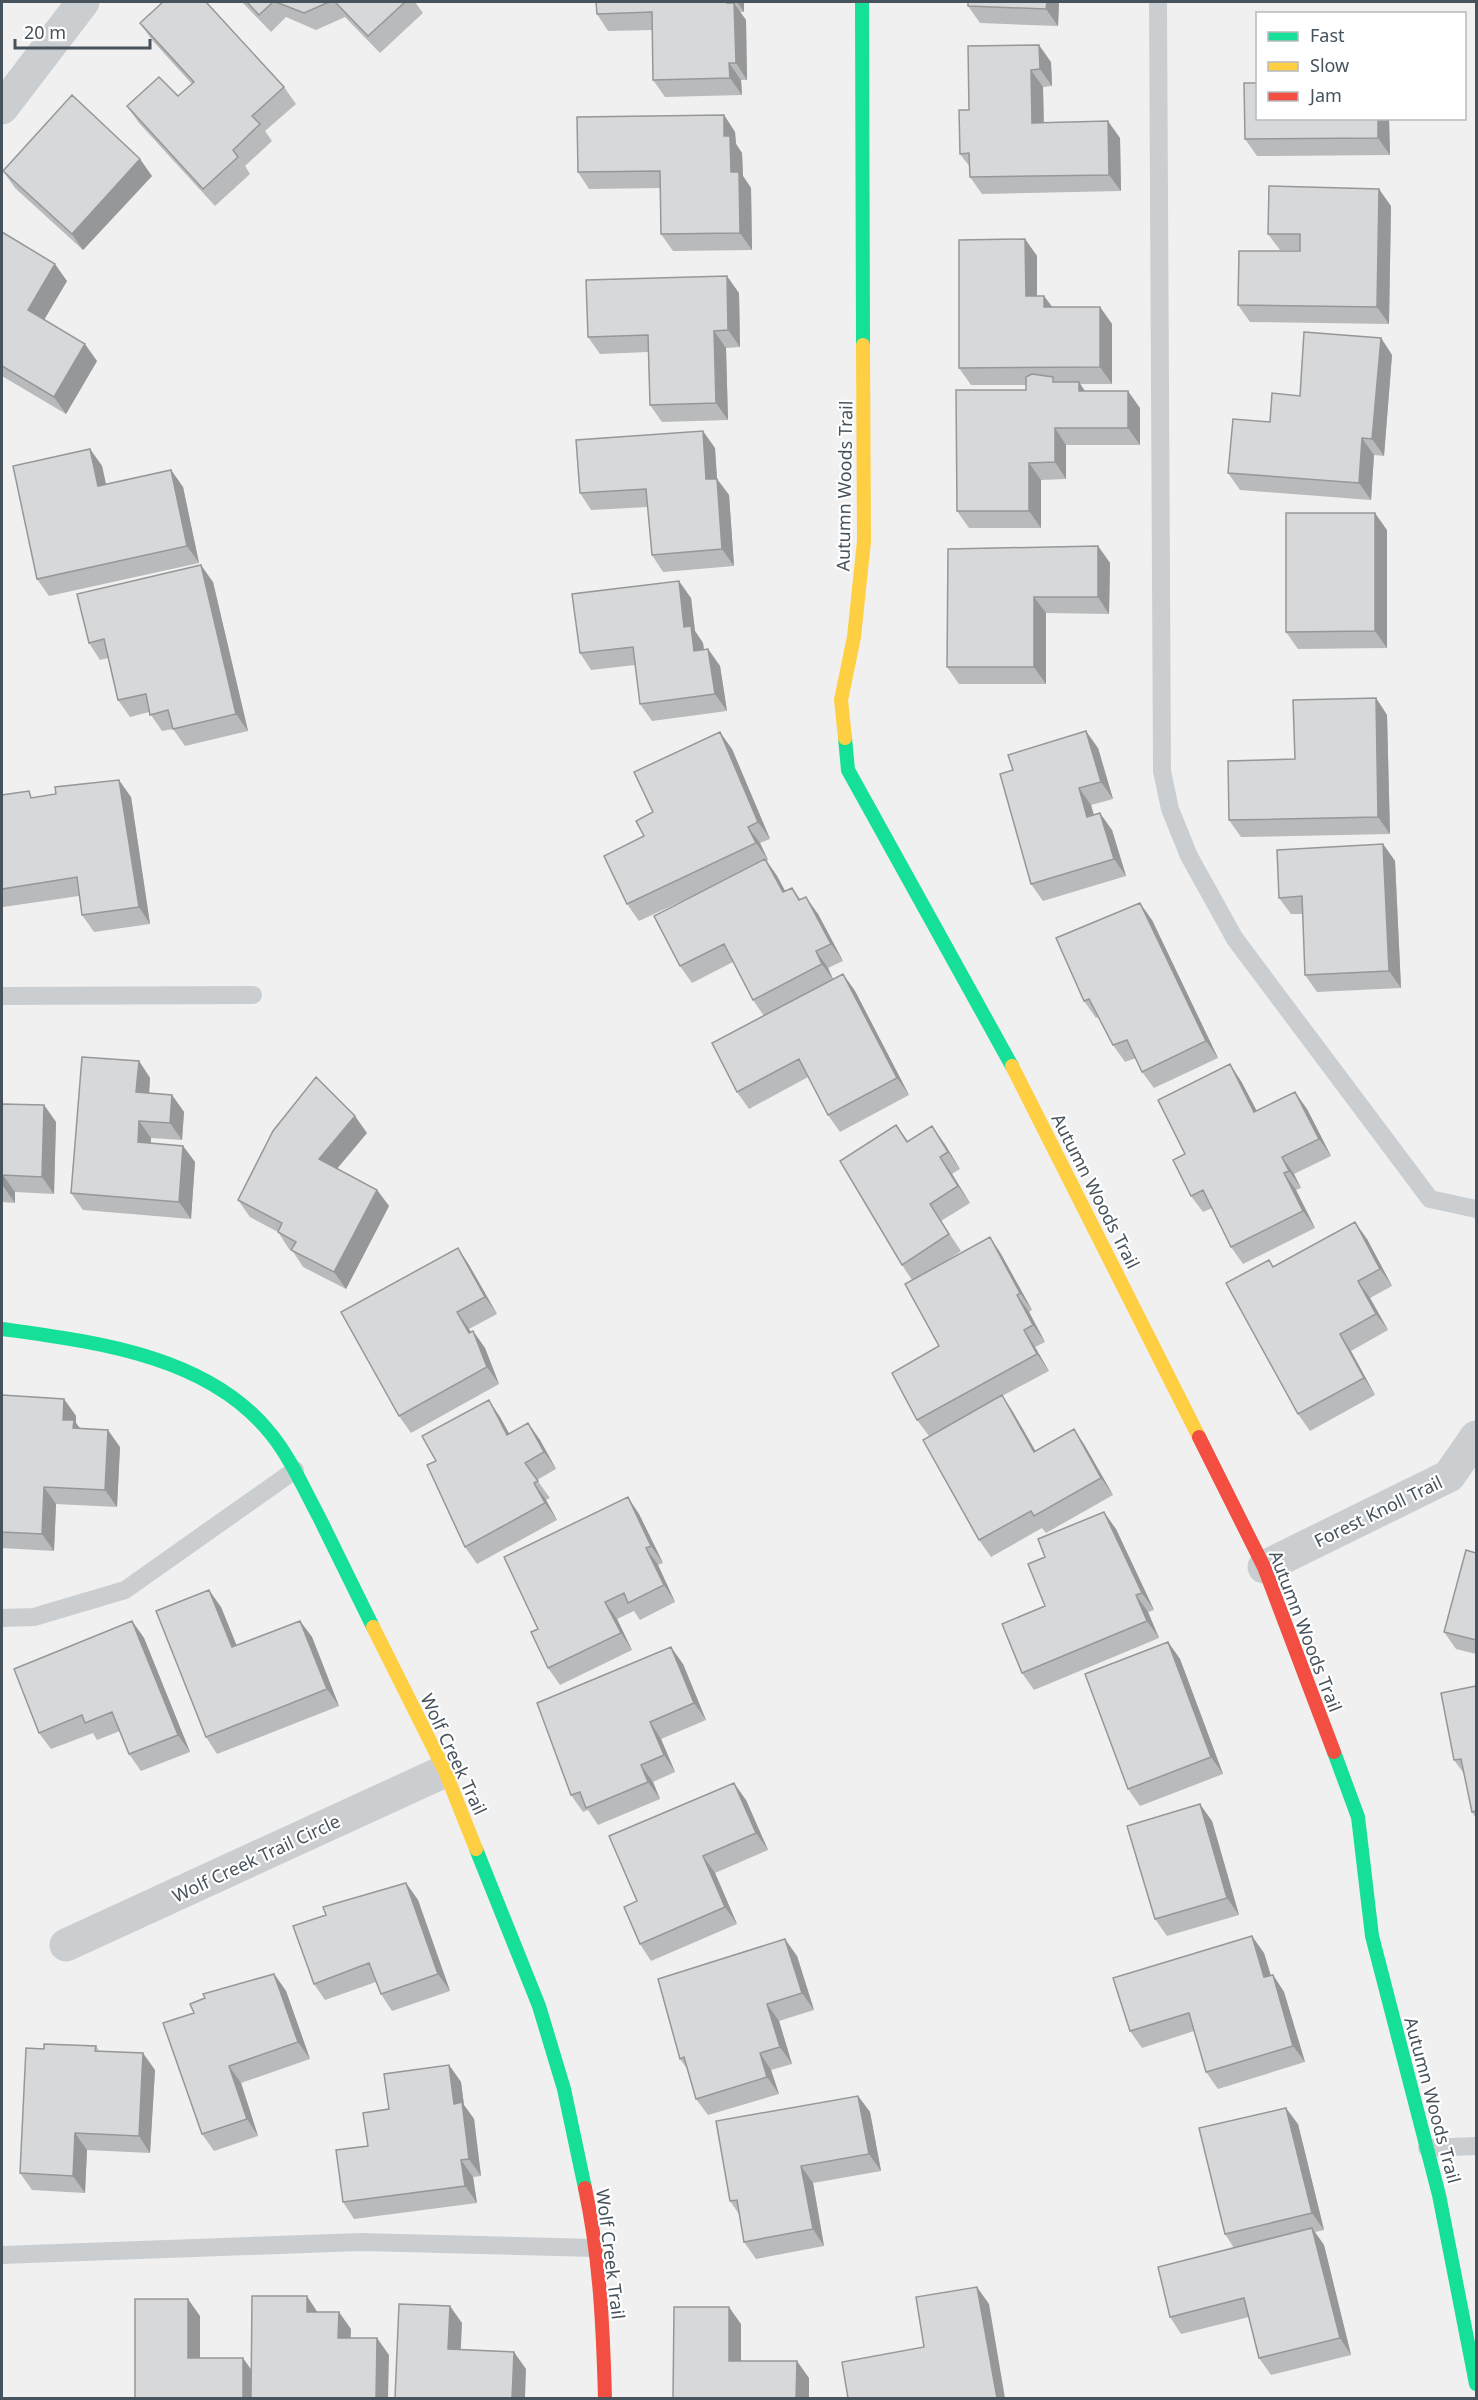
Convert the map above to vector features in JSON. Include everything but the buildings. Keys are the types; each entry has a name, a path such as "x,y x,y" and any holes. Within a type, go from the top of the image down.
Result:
{"street":[{"path":"2,108 83,2"},
{"name":"Autumn Woods Trail","path":"862,2 864,541 854,637 841,700 849,770 1008,1058 1264,1566 1358,1817 1372,1936 1439,2195 1476,2384"},
{"name":"Wolf Creek Trail","path":"2,1329 95,1342 167,1363 216,1386 260,1422 295,1470 445,1771 539,2006 564,2089 592,2221 603,2328 605,2398"},
{"name":"Forest Knoll Trail","path":"1264,1566 1449,1476 1476,1437"},
{"name":"Wolf Creek Trail Circle","path":"66,1945 445,1771"}],"lane":[{"path":"1158,2 1162,771 1170,809 1189,856 1235,939 1430,1199 1476,1209"},
{"path":"2,996 253,995"},
{"path":"2,1618 34,1617 125,1590 295,1470"},
{"path":"1427,2148 1476,2146"},
{"path":"2,2255 361,2242 595,2248"}],"traffic: fast":[{"path":"862,2 863,345"},
{"path":"845,738 848,770 1012,1066"},
{"path":"2,1329 111,1347 148,1357 183,1369 215,1386 245,1407 271,1434 291,1464 373,1627"},
{"path":"1334,1752 1358,1817 1372,1936 1439,2195 1476,2384"},
{"path":"476,1849 539,2006 564,2089 585,2188"}],"traffic: slow":[{"path":"845,738 841,700 854,637 864,541 863,345"},
{"path":"1012,1066 1199,1437"},
{"path":"373,1627 445,1771 476,1849"}],"traffic: jam":[{"path":"1199,1437 1264,1567 1334,1752"},
{"path":"585,2188 597,2266 605,2398"}]}
